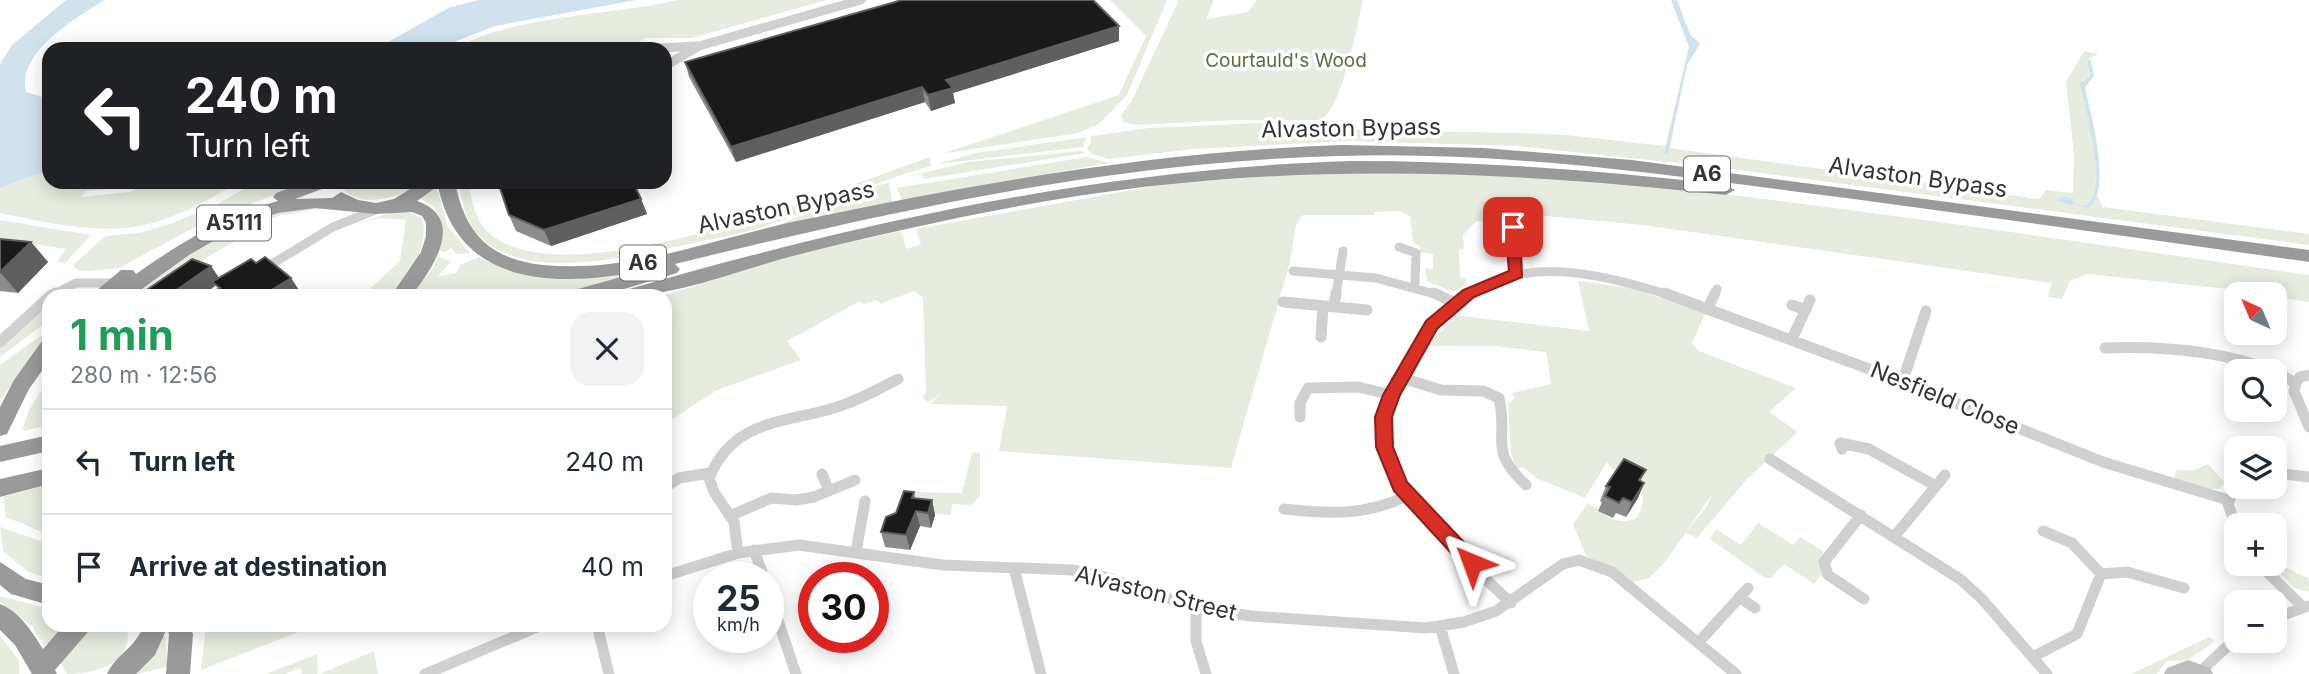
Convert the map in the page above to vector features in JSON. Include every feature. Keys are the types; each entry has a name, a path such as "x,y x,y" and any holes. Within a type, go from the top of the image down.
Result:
{"highway":[{"name":"Alvaston Bypass","path":"448,189 460,230 476,246 505,262 553,272 634,265 806,225 1160,163 1276,153 1433,150 1684,171 2309,257"},
{"name":"Alvaston Bypass","path":"675,282 857,234 1104,187 1224,173 1368,166 1501,169 1698,187 1937,216 2309,269"},
{"name":"A5111","path":"117,289 198,232 306,189"},
{"path":"335,189 353,206 417,206 429,212 435,224 428,258 405,289"},
{"path":"386,207 416,195 423,189"},
{"name":"A5111","path":"117,289 204,239 242,220 277,207 309,203 353,206"},
{"path":"603,289 861,216"},
{"path":"652,289 675,282"},
{"name":"A6","path":"657,289 675,282"},
{"path":"0,428 21,385 42,356"},
{"path":"10,409 42,371"},
{"path":"0,454 42,445"},
{"path":"0,464 42,455"},
{"path":"0,488 42,478"},
{"path":"0,572 19,587 42,593"},
{"path":"1,616 23,638 42,672 72,632"},
{"path":"120,674 147,648 153,632"},
{"path":"178,674 180,632"}],"street":[{"path":"672,49 674,58 699,46 861,0"},
{"path":"672,47 699,46"},
{"path":"332,227 353,206"},
{"path":"250,278 332,227 386,207"},
{"path":"1513,227 1517,274"},
{"path":"1399,247 1416,253 1415,284"},
{"path":"1321,337 1343,251"},
{"path":"1293,271 1340,269 1415,284 1455,303"},
{"name":"Nesfield Close","path":"1511,603 1407,496 1394,475 1384,447 1384,417 1392,395 1431,325 1455,303 1477,289 1517,274 1550,272 1597,277 1662,293 1903,380 2098,459 2228,500"},
{"path":"64,289 76,283 117,289"},
{"path":"1708,308 1717,289"},
{"path":"1283,302 1367,310"},
{"path":"0,342 42,303"},
{"path":"1792,304 1808,305 1793,339"},
{"path":"1903,380 1926,311"},
{"path":"2105,348 2231,359"},
{"path":"2309,374 2300,377 2294,391 2309,428"},
{"path":"1402,378 1441,390 1504,394 1500,453 1504,465 1526,485"},
{"path":"2287,378 2296,383"},
{"path":"738,553 730,516 710,484 710,473 727,448 752,430 793,416 877,395 898,379"},
{"path":"1300,417 1300,403 1308,388 1358,387 1392,395"},
{"path":"1842,449 1840,443 1869,449 1936,486"},
{"path":"1770,459 1969,586 2047,674"},
{"path":"672,483 680,478 710,473"},
{"path":"822,474 828,491"},
{"path":"2287,474 2309,477"},
{"path":"1894,537 1945,475"},
{"path":"730,516 771,498 796,500 855,480"},
{"path":"1284,509 1343,517 1369,512 1407,496"},
{"path":"856,552 865,500"},
{"path":"2228,500 2232,513"},
{"path":"1861,515 1824,562 1828,575 1864,599"},
{"path":"2043,531 2072,543 2101,574"},
{"name":"Alvaston Street","path":"672,574 738,553 799,545 943,565 1072,570 1105,577 1196,608 1251,616 1379,626 1440,626 1477,619 1511,603 1563,564 1580,560 1603,566 1698,643"},
{"path":"754,550 758,562"},
{"path":"1014,568 1041,674"},
{"path":"2101,574 2127,572 2184,588"},
{"path":"2033,657 2075,639 2087,622 2089,600 2101,574"},
{"path":"2272,576 2306,606 2287,613"},
{"path":"1736,674 1698,643 1744,592 1755,608"},
{"path":"1196,608 1195,631 1200,661 1206,674"},
{"path":"1440,626 1454,674"},
{"path":"425,674 525,632"},
{"path":"599,632 610,674"},
{"path":"784,638 796,674"},
{"path":"2173,674 2183,669 2202,673 2224,647"}],"green space":[{"path":"678,0 826,0 692,38 646,38 638,42 470,42 532,23"},
{"path":"1110,0 1167,0 1127,95 1099,124 1078,133 941,154 1119,95 1146,36"},
{"name":"Courtauld's Wood","path":"1179,0 1214,0 1206,19 1248,12 1257,0 1363,0 1348,66 1328,113 1320,120 1235,120 1136,125 1123,122 1121,115 1131,102"},
{"path":"2084,51 2098,54 2087,60 2090,76 2082,81 2094,147 2095,183 2092,197 2085,206 2074,204 2063,196 2056,201 2087,208 2096,194 2103,207 2309,234 2309,245 1716,167 1517,146 1347,141 1193,149 1109,159 1092,154 1086,148 1090,146 1091,136 1149,128 1260,123 1370,130 1556,134 1666,146 1664,153 1668,153 1670,148 2039,199 2046,190 2073,193 2074,154 2066,82"},
{"path":"1086,137 1083,147 937,164 976,153"},
{"path":"1081,151 1085,153 924,179 922,174 905,177 969,162"},
{"path":"930,157 931,166 756,229 638,255 578,262 520,258 495,248 472,227 460,189 469,189 476,214 487,231 523,250 575,254 636,248 703,233"},
{"path":"1087,157 1109,163 901,200 897,188"},
{"path":"1364,170 1536,178 1664,187 1782,201 2309,275 2309,302 2287,299 2287,282 2224,282 2224,289 2087,274 2070,281 2062,299 2048,297 2052,283 1642,225 1525,214 1519,222 1477,221 1463,235 1464,249 1459,250 1460,277 1466,279 1467,285 1453,292 1427,281 1425,268 1433,269 1433,254 1420,252 1420,247 1413,242 1410,216 1398,211 1374,212 1374,215 1303,215 1296,225 1290,262 1231,468 999,451 1007,406 930,404 943,391 928,403 923,398 926,391 923,298 914,291 880,304 877,300 864,304 860,301 787,341 801,360 717,390 672,419 672,293 797,254 901,231 907,249 921,244 916,229 1170,183"},
{"path":"42,173 42,189 106,189 86,191 81,197 135,189 226,189 179,214 153,223 106,229 52,223 0,213 0,188"},
{"path":"889,182 892,202 763,231 871,188"},
{"path":"244,189 290,189 206,221 119,268 89,271 78,270 73,265 105,236 140,233 214,206"},
{"path":"344,189 409,189 392,197 370,200 350,194"},
{"path":"431,189 437,189 448,227 470,253 456,254 451,248 445,252 439,250 442,226 438,213 434,207 420,199"},
{"path":"297,206 325,208 281,215 259,224 261,226 189,268 162,289 141,289 168,265 188,252 231,231"},
{"path":"392,212 407,212 422,218 424,229 420,250 411,270 396,289 370,289 400,261 406,220 379,218 356,224"},
{"path":"0,220 91,235 65,263 57,262 66,249 0,239"},
{"path":"438,256 451,262 438,276 456,273 460,265 479,257 502,267 528,273 582,273 690,257 584,289 416,289 434,267"},
{"path":"1578,281 1633,288 1705,314 1692,343 1699,351 1796,388 1769,412 1798,432 1746,480 1697,538 1686,532 1707,506 1712,494 1666,561 1649,578 1633,582 1586,555 1573,524 1588,503 1616,520 1629,521 1637,518 1643,496 1635,484 1607,462 1585,498 1536,478 1523,467 1517,469 1511,454 1508,403 1515,399 1512,393 1551,384 1546,352 1494,346 1428,346 1454,315 1589,331"},
{"path":"42,309 42,325 0,357 0,348"},
{"path":"42,335 42,344 0,400 0,365"},
{"path":"42,390 42,427 22,431 29,410"},
{"path":"972,452 980,453 980,496 971,505 952,504 951,515 917,512 908,492 962,493"},
{"path":"2208,464 2224,484 2219,489 2208,489 2173,479 2177,470 2194,470"},
{"path":"42,486 42,532 6,517 3,497"},
{"path":"1758,523 1793,545 1800,537 1823,551 1822,568 1826,577 1820,576 1814,584 1784,564 1771,578 1765,578 1710,539 1716,529 1741,545"},
{"path":"0,527 42,542 42,576 27,571 3,551"},
{"path":"2287,568 2309,579 2309,592 2294,588 2282,576 2287,576"},
{"path":"0,596 42,607 42,632 61,632 44,646 32,626 0,602"},
{"path":"88,632 128,633 127,644 116,660 98,670 67,674 60,663"},
{"path":"205,632 298,632 201,670"},
{"path":"0,636 19,660 19,674 0,674"},
{"path":"166,636 167,667 136,674 162,637"},
{"path":"2209,637 2215,641 2188,660 2167,661 2157,674 2131,674"},
{"path":"374,651 378,674 320,674"},
{"path":"317,654 318,674 302,674 300,668 285,674 266,674"}],"water":[{"path":"66,0 104,0 47,42 42,42 42,47 30,63 26,92 42,97 42,173 0,188 0,64 12,45"},
{"path":"479,0 636,0 495,26 454,42 388,42 450,7"},
{"path":"1671,0 1677,0 1690,34 1700,44 1687,65 1668,155 1664,153 1689,47"},
{"path":"2087,59 2091,60 2094,76 2085,87 2100,170 2095,200 2087,208 2055,201 2063,196 2072,199 2074,204 2085,206 2092,197 2096,166 2080,83 2090,76"}],"building":[{"path":"902,0 1093,0 1119,26 946,80 953,88 928,95 922,87 731,147 685,62"},
{"path":"500,189 636,189 641,199 544,230 509,215"},
{"path":"0,239 31,242 0,272"},
{"path":"265,257 291,278 273,289 218,289 212,282 251,259 256,263"},
{"path":"192,259 211,266 178,289 148,289"},
{"path":"1624,459 1646,470 1639,480 1644,483 1632,502 1623,498 1619,503 1605,496 1610,487 1606,486"},
{"path":"904,491 914,492 912,498 932,500 928,513 916,511 906,535 881,532 886,517 896,513"}],"route":[{"path":"1472,563 1426,517 1400,486 1384,447 1384,417 1392,395 1431,325 1468,293 1502,277 1517,274 1513,227"}]}
